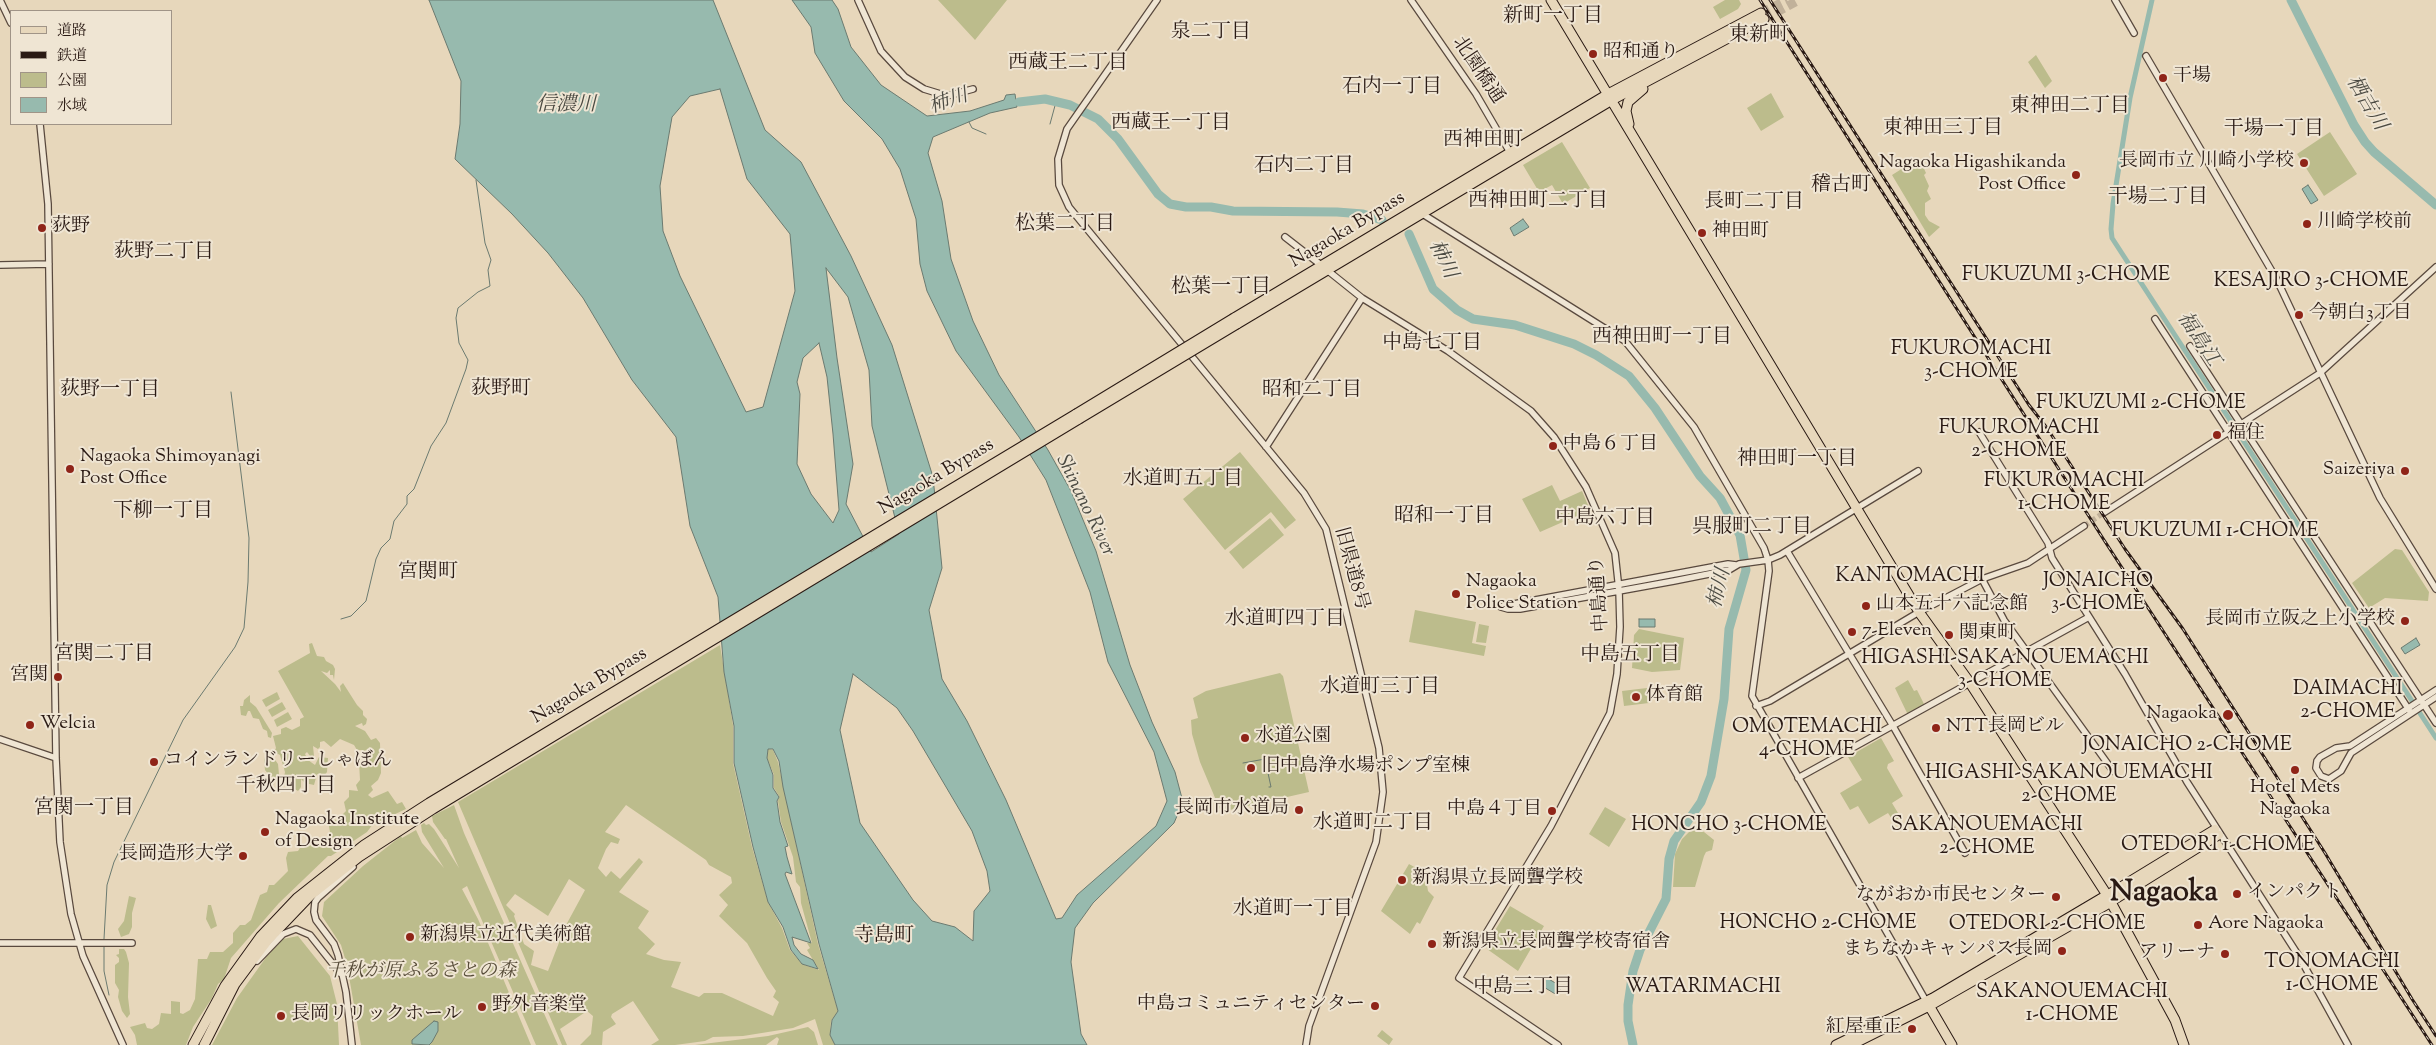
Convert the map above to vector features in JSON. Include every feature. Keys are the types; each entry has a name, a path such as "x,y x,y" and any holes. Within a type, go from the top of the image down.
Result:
{"highway":[{"path":"1552,0 1920,612 1970,683 2109,899 2175,1020 2184,1043"},
{"name":"Nagaoka Bypass","path":"194,1043 235,970 261,936 291,904 338,864 1077,416 1610,97 1763,16 1662,74 1610,97"},
{"path":"1632,134 1627,117 1628,102 1662,74"},
{"name":"Nagaoka Bypass","path":"204,1045 225,1001 258,953 297,908 328,880 431,806"},
{"path":"1851,1045 1928,1004 2109,899"},
{"path":"1836,1045 1928,1004"},
{"path":"1928,1004 1952,1045"}],"main road":[{"path":"2109,899 2217,832"}],"street":[{"path":"0,0 10,21"},
{"path":"858,0 881,51 905,77 924,89 947,96 973,90"},
{"name":"旧県道8号","path":"1157,0 1086,101 1061,143 1058,159 1059,185 1064,200 1180,344 1304,493 1326,529 1379,748 1382,775 1382,804 1376,842 1309,1026 1306,1045"},
{"name":"北園橋通","path":"1410,0 1476,94 1512,156"},
{"path":"2114,0 2134,33"},
{"path":"2146,56 2277,280 2380,498 2436,589"},
{"path":"40,125 48,204 56,758 60,842 65,882 80,944 96,987 124,1045"},
{"path":"1419,212 1625,341 1694,427 1764,548 1768,560 1769,571 1752,696 1756,706 1928,1004"},
{"name":"中島通り","path":"1285,237 1362,298 1515,398 1542,423 1590,494 1615,553 1619,588 1618,656 1610,713 1546,834 1459,978 1558,1045"},
{"path":"0,265 49,264"},
{"path":"2105,512 2320,374 2436,267"},
{"path":"1266,447 1362,298"},
{"path":"2155,319 2410,710"},
{"path":"2190,346 2239,426 2436,723"},
{"path":"1979,432 2050,549 2052,558 2125,674 2217,832 2300,958 2348,1045"},
{"path":"1619,588 1501,607 1514,610 1619,588 1728,564 1738,565 1768,560 1787,551 1918,471"},
{"path":"1756,706 1770,701 1920,612 1982,579 2018,568 2084,526"},
{"path":"1787,551 1893,726 1965,853"},
{"path":"1982,579 2004,620 2113,771"},
{"path":"1798,778 2089,617"},
{"path":"2421,703 2436,690"},
{"path":"2410,710 2346,758 2341,771 2329,779 2322,776 2316,768 2320,757 2336,748 2350,746 2421,703 2436,696"},
{"path":"0,739 56,758"},
{"path":"352,1045 346,992 334,944 314,916 315,902 383,840"},
{"path":"225,1001 254,963 290,930 302,930 310,935 341,975"},
{"path":"0,943 132,944"}],"green space":[{"path":"938,0 1007,0 975,40"},
{"path":"1725,0 1739,0 1741,4 1738,9 1720,19 1713,7"},
{"path":"2036,55 2052,81 2045,88 2028,62"},
{"path":"1771,93 1784,117 1761,131 1747,108"},
{"path":"2330,132 2357,174 2324,196 2297,154"},
{"path":"1562,142 1590,188 1563,204 1552,185 1539,192 1523,165"},
{"path":"1919,158 1926,173 1924,175 1929,186 1927,191 1931,199 1925,203 1925,215 1929,221 1940,227 1929,237 1892,175"},
{"path":"1240,452 1296,520 1285,529 1271,512 1225,550 1183,499"},
{"path":"1552,485 1560,501 1582,491 1590,510 1540,532 1522,499"},
{"path":"1270,518 1284,535 1243,569 1229,552"},
{"path":"2395,549 2402,550 2429,592 2428,601 2385,598 2369,608 2352,583"},
{"path":"1415,610 1476,622 1472,643 1486,646 1484,656 1409,642"},
{"path":"1479,624 1489,626 1486,643 1476,642"},
{"path":"1639,629 1684,638 1680,670 1652,672 1632,668 1634,635"},
{"path":"312,643 317,656 324,657 326,661 333,665 335,669 334,680 333,675 330,675 330,670 327,673 321,671 341,692 340,686 343,683 363,711 363,715 367,719 366,724 363,726 362,723 355,726 365,731 371,740 376,738 380,743 381,773 378,780 371,786 373,790 368,795 372,798 388,791 397,804 402,802 406,809 391,816 383,823 373,824 367,832 331,856 328,856 279,903 231,958 224,979 218,984 212,998 193,1027 186,1045 137,1045 135,1035 130,1027 145,1023 147,1028 152,1029 159,1024 161,1013 171,1014 171,1001 180,1002 180,1013 183,1014 190,1010 195,999 198,959 207,959 210,952 223,952 233,943 233,933 240,925 245,925 251,920 260,895 267,892 269,885 274,885 288,871 286,858 288,852 298,851 303,843 308,845 313,840 327,840 330,832 328,821 331,819 337,820 346,811 344,802 349,797 349,790 358,791 356,785 360,780 359,761 362,760 367,764 364,753 361,750 357,750 354,745 340,739 331,747 324,741 320,742 318,749 313,746 314,756 310,756 307,752 305,754 308,760 315,765 319,757 328,758 327,772 324,776 317,774 314,785 305,783 301,779 301,787 298,791 290,786 284,777 285,772 280,755 274,752 276,748 273,736 281,734 281,729 286,727 292,730 300,726 300,719 304,717 278,671 310,653 309,644"},
{"path":"720,645 733,725 733,763 752,847 768,902 782,928 790,950 802,964 819,970 807,950 810,948 807,943 812,943 801,903 800,887 796,882 793,857 781,822 779,796 774,788 774,775 767,758 768,749 773,750 778,762 818,944 838,1011 831,1021 830,1035 835,1045 823,1045 815,1019 793,1028 743,1036 713,1037 705,1041 675,1045 651,1045 659,1040 633,1001 612,1014 611,1017 616,1024 603,1032 602,1045 580,1045 591,1034 593,1016 587,1011 560,1029 567,1045 562,1045 458,802","holes":["626,805 706,860 709,865 731,877 732,883 719,895 728,905 719,916 747,943 776,991 773,997 779,1002 773,1016 722,993 704,993 699,997 671,987 681,962 664,960 646,954 655,944 638,928 649,911 619,892 643,862 639,858 620,879 611,871 606,877 598,868 611,842 618,844 620,839 605,832","569,879 585,890 565,927 548,971 531,965 534,951 524,944 514,916 515,914 506,905 515,894 548,916"]},
{"name":"水道公園","path":"1280,673 1283,676 1309,792 1221,812 1200,762 1192,734 1191,720 1198,718 1193,698 1206,691"},
{"path":"1908,680 1914,691 1917,690 1925,706 1908,715 1895,688"},
{"name":"体育館","path":"1647,688 1649,703 1624,706 1622,691"},
{"path":"277,692 280,699 266,707 262,700"},
{"path":"250,695 250,702 256,707 272,733 271,738 268,737 267,731 263,729 259,719 253,718 250,711 248,711 246,716 241,715 240,706 243,706 244,700"},
{"path":"282,702 286,709 272,717 268,710"},
{"path":"288,712 292,719 277,727 274,720"},
{"path":"1881,738 1894,761 1888,764 1887,768 1903,796 1892,803 1901,818 1894,822 1888,813 1869,824 1858,806 1850,810 1840,793 1862,780 1848,757"},
{"path":"266,754 271,754 278,764 280,784 278,781 274,781 265,770 264,760"},
{"name":"千秋が原ふるさとの森","path":"454,805 464,833 558,1045 536,1045 467,886 462,889 478,919 531,1045 361,1045 347,965 341,945 322,916 324,902 363,866 401,836 402,838 416,830 422,843 444,868 422,832 421,825 424,823 426,825 429,824 434,829 459,868 446,839 433,822 432,816"},
{"path":"1605,807 1626,819 1609,847 1589,834"},
{"path":"1694,827 1699,828 1714,840 1712,850 1706,852 1704,856 1695,887 1673,887 1675,854 1682,839"},
{"path":"1409,864 1425,873 1428,891 1434,897 1420,924 1417,922 1410,934 1381,911"},
{"path":"129,896 136,898 132,913 132,927 129,934 121,937 118,929 124,921"},
{"path":"208,905 211,905 217,926 211,929 206,919"},
{"path":"1510,906 1544,926 1518,971 1487,949 1486,945"},
{"name":"千秋が原ふるさとの森","path":"298,936 330,976 337,1004 339,1045 212,1045 237,998 267,956 283,939"},
{"path":"119,949 124,949 129,963 128,997 130,1014 127,1018 122,1011 118,997 119,990 115,983 115,965 119,962 119,958 116,955 119,954"},
{"path":"808,1027 814,1032 818,1045 777,1045 779,1039 777,1037 766,1045 695,1045 768,1036"},
{"path":"1382,1030 1393,1039 1389,1045 1377,1036"}],"water":[{"name":"信濃川","path":"429,0 713,0 765,130 801,162 851,256 892,345 933,477 942,568 929,610 942,679 967,721 1006,800 1056,919 1062,918 1077,895 1156,826 1167,801 1154,752 1108,662 1090,592 1046,480 1019,437 956,351 927,291 920,264 916,219 900,169 882,139 844,101 815,53 811,27 792,0 832,0 838,9 851,47 881,85 927,116 970,111 1004,100 1006,95 1015,94 1017,107 990,113 933,137 928,153 942,201 951,259 973,321 999,375 1048,450 1071,491 1096,551 1130,665 1152,722 1175,772 1183,802 1174,823 1093,903 1075,928 1071,962 1081,1034 1087,1045 835,1045 830,1035 832,1020 838,1011 819,944 783,787 779,761 773,749 768,749 767,758 773,775 773,788 779,797 777,801 780,822 788,846 785,847 792,874 786,872 785,874 811,943 792,937 794,945 801,954 813,960 818,969 802,964 791,950 783,927 768,902 753,847 734,763 734,726 724,672 718,597 690,526 676,437 632,380 583,298 548,253 512,214 455,159 460,124 461,81","holes":["720,89 747,179 790,234 795,291 763,407 746,412 680,276 663,231 660,186 672,117 690,96","826,268 848,297 869,370 872,426 899,534 871,552 846,504 853,464","819,343 827,377 839,510 833,523 811,494 797,464 800,394 797,382 803,358","853,674 897,708 913,731 972,831 987,871 990,891 974,911 973,941 955,927 932,921 913,900 860,823 840,730"]},
{"path":"2308,185 2318,200 2311,204 2302,189"},
{"path":"1523,219 1529,227 1514,236 1510,228"},
{"path":"1639,619 1655,619 1655,627 1639,627"},
{"path":"2416,638 2420,645 2405,654 2401,648"},
{"path":"1547,978 1562,987 1557,995 1542,986"},
{"path":"434,1021 438,1022 438,1031 432,1042 429,1045 412,1044 412,1040"}],"waterway":[{"name":"福島江","path":"2152,0 2130,98 2113,204 2112,238 2436,738"},
{"name":"栖吉川","path":"2291,0 2354,125 2365,142 2374,152 2436,205"},
{"name":"柿川","path":"1019,102 1045,99 1070,105 1098,119 1118,139 1158,194 1170,204 1186,207 1211,207 1233,211 1337,212 1363,214 1382,220"},
{"path":"1050,124 1056,102"},
{"path":"969,122 972,128 986,134"},
{"path":"341,619 351,616 366,601 376,559 381,548 390,539 394,521 407,504 407,496 414,489 431,446 446,423 466,369 468,360 459,343 456,318 458,308 478,292 490,286 488,270 491,260 485,243 476,180"},
{"name":"柿川","path":"1409,234 1433,289 1457,310 1473,319 1515,325 1574,344 1596,355 1629,376 1655,408 1700,476 1720,498 1740,535 1746,570 1729,629 1724,699 1711,776 1701,802 1674,841 1669,859 1666,899 1640,950 1633,971 1628,1005 1628,1021 1633,1045"},
{"path":"104,939 107,885 114,862 183,720 235,647 244,628 249,538 231,392"},
{"path":"1243,763 1265,759 1271,787 1269,787"},
{"path":"104,946 104,971 109,995"}],"tunnel":[{"path":"1761,13 1787,0"},
{"path":"1764,19 1799,0"},
{"path":"2084,526 2105,512"}],"railway":[{"path":"1760,0 2104,540 2432,1045"},
{"path":"1770,0 2029,405 2047,428 2125,549 2183,629 2325,853 2436,1036"}],"place":[{"name":"昭和通り","path":"1593,54"},
{"name":"干場","path":"2163,78"},
{"name":"長岡市立 川崎小学校","path":"2304,163"},
{"name":"Nagaoka Higashikanda Post Office","path":"2076,175"},
{"name":"川崎学校前","path":"2307,224"},
{"name":"荻野","path":"42,228"},
{"name":"神田町","path":"1702,233"},
{"name":"今朝白3丁目","path":"2299,315"},
{"name":"福住","path":"2217,435"},
{"name":"中島６丁目","path":"1553,446"},
{"name":"Nagaoka Shimoyanagi Post Office","path":"70,469"},
{"name":"Saizeriya","path":"2405,471"},
{"name":"Nagaoka Police Station","path":"1456,594"},
{"name":"山本五十六記念館","path":"1866,606"},
{"name":"長岡市立阪之上小学校","path":"2405,621"},
{"name":"7-Eleven","path":"1852,632"},
{"name":"関東町","path":"1949,635"},
{"name":"宮関","path":"58,677"},
{"name":"体育館","path":"1636,697"},
{"name":"Nagaoka","path":"2228,715"},
{"name":"Welcia","path":"30,725"},
{"name":"NTT長岡ビル","path":"1936,728"},
{"name":"水道公園","path":"1245,738"},
{"name":"コインランドリーしゃぼん","path":"154,762"},
{"name":"旧中島浄水場ポンプ室棟","path":"1251,768"},
{"name":"Hotel Mets Nagaoka","path":"2295,770"},
{"name":"長岡市水道局","path":"1299,810"},
{"name":"中島４丁目","path":"1552,811"},
{"name":"Nagaoka Institute of Design","path":"265,832"},
{"name":"長岡造形大学","path":"243,856"},
{"name":"新潟県立長岡聾学校","path":"1402,880"},
{"name":"インパクト","path":"2237,894"},
{"name":"ながおか市民センター","path":"2056,897"},
{"name":"Aore Nagaoka","path":"2198,925"},
{"name":"新潟県立近代美術館","path":"410,937"},
{"name":"新潟県立長岡聾学校寄宿舎","path":"1432,944"},
{"name":"まちなかキャンパス長岡","path":"2062,951"},
{"name":"アリーナ","path":"2225,954"},
{"name":"中島コミュニティセンター","path":"1375,1006"},
{"name":"野外音楽堂","path":"482,1007"},
{"name":"長岡リリックホール","path":"281,1016"},
{"name":"紅屋重正","path":"1912,1029"}],"district":[{"name":"新町一丁目","path":"1553,18"},
{"name":"泉二丁目","path":"1211,34"},
{"name":"東新町","path":"1759,37"},
{"name":"西蔵王二丁目","path":"1068,65"},
{"name":"石内一丁目","path":"1392,89"},
{"name":"東神田二丁目","path":"2070,108"},
{"name":"西蔵王一丁目","path":"1171,125"},
{"name":"東神田三丁目","path":"1943,130"},
{"name":"干場一丁目","path":"2274,131"},
{"name":"西神田町","path":"1483,142"},
{"name":"石内二丁目","path":"1304,168"},
{"name":"稽古町","path":"1841,187"},
{"name":"干場二丁目","path":"2158,199"},
{"name":"西神田町二丁目","path":"1538,203"},
{"name":"長町二丁目","path":"1754,204"},
{"name":"松葉二丁目","path":"1065,226"},
{"name":"荻野二丁目","path":"164,254"},
{"name":"FUKUZUMI 3-CHOME","path":"2066,277"},
{"name":"KESAJIRO 3-CHOME","path":"2311,283"},
{"name":"松葉一丁目","path":"1221,289"},
{"name":"西神田町一丁目","path":"1662,339"},
{"name":"中島七丁目","path":"1432,345"},
{"name":"FUKUROMACHI 3-CHOME","path":"1971,362"},
{"name":"荻野町","path":"501,391"},
{"name":"荻野一丁目","path":"110,392"},
{"name":"昭和二丁目","path":"1312,392"},
{"name":"FUKUZUMI 2-CHOME","path":"2141,405"},
{"name":"FUKUROMACHI 2-CHOME","path":"2019,442"},
{"name":"神田町一丁目","path":"1797,461"},
{"name":"水道町五丁目","path":"1183,481"},
{"name":"FUKUROMACHI 1-CHOME","path":"2064,494"},
{"name":"下柳一丁目","path":"163,513"},
{"name":"昭和一丁目","path":"1444,518"},
{"name":"中島六丁目","path":"1605,520"},
{"name":"呉服町二丁目","path":"1752,529"},
{"name":"FUKUZUMI 1-CHOME","path":"2215,533"},
{"name":"宮関町","path":"428,574"},
{"name":"KANTOMACHI","path":"1910,578"},
{"name":"JONAICHO 3-CHOME","path":"2098,594"},
{"name":"水道町四丁目","path":"1285,621"},
{"name":"宮関二丁目","path":"104,656"},
{"name":"中島五丁目","path":"1630,657"},
{"name":"HIGASHI-SAKANOUEMACHI 3-CHOME","path":"2005,672"},
{"name":"水道町三丁目","path":"1380,689"},
{"name":"DAIMACHI 2-CHOME","path":"2348,702"},
{"name":"OMOTEMACHI 4-CHOME","path":"1807,740"},
{"name":"JONAICHO 2-CHOME","path":"2187,747"},
{"name":"HIGASHI-SAKANOUEMACHI 2-CHOME","path":"2069,786"},
{"name":"千秋四丁目","path":"286,788"},
{"name":"宮関一丁目","path":"84,810"},
{"name":"水道町二丁目","path":"1373,825"},
{"name":"HONCHO 3-CHOME","path":"1729,827"},
{"name":"SAKANOUEMACHI 2-CHOME","path":"1987,838"},
{"name":"OTEDORI 1-CHOME","path":"2218,847"},
{"name":"Nagaoka","path":"2164,895"},
{"name":"水道町一丁目","path":"1293,911"},
{"name":"HONCHO 2-CHOME","path":"1818,925"},
{"name":"OTEDORI 2-CHOME","path":"2047,926"},
{"name":"寺島町","path":"884,938"},
{"name":"TONOMACHI 1-CHOME","path":"2332,976"},
{"name":"中島三丁目","path":"1523,989"},
{"name":"WATARIMACHI","path":"1703,989"},
{"name":"SAKANOUEMACHI 1-CHOME","path":"2072,1006"}],"water label":[{"name":"Shinano River","path":"1084,506"}]}
